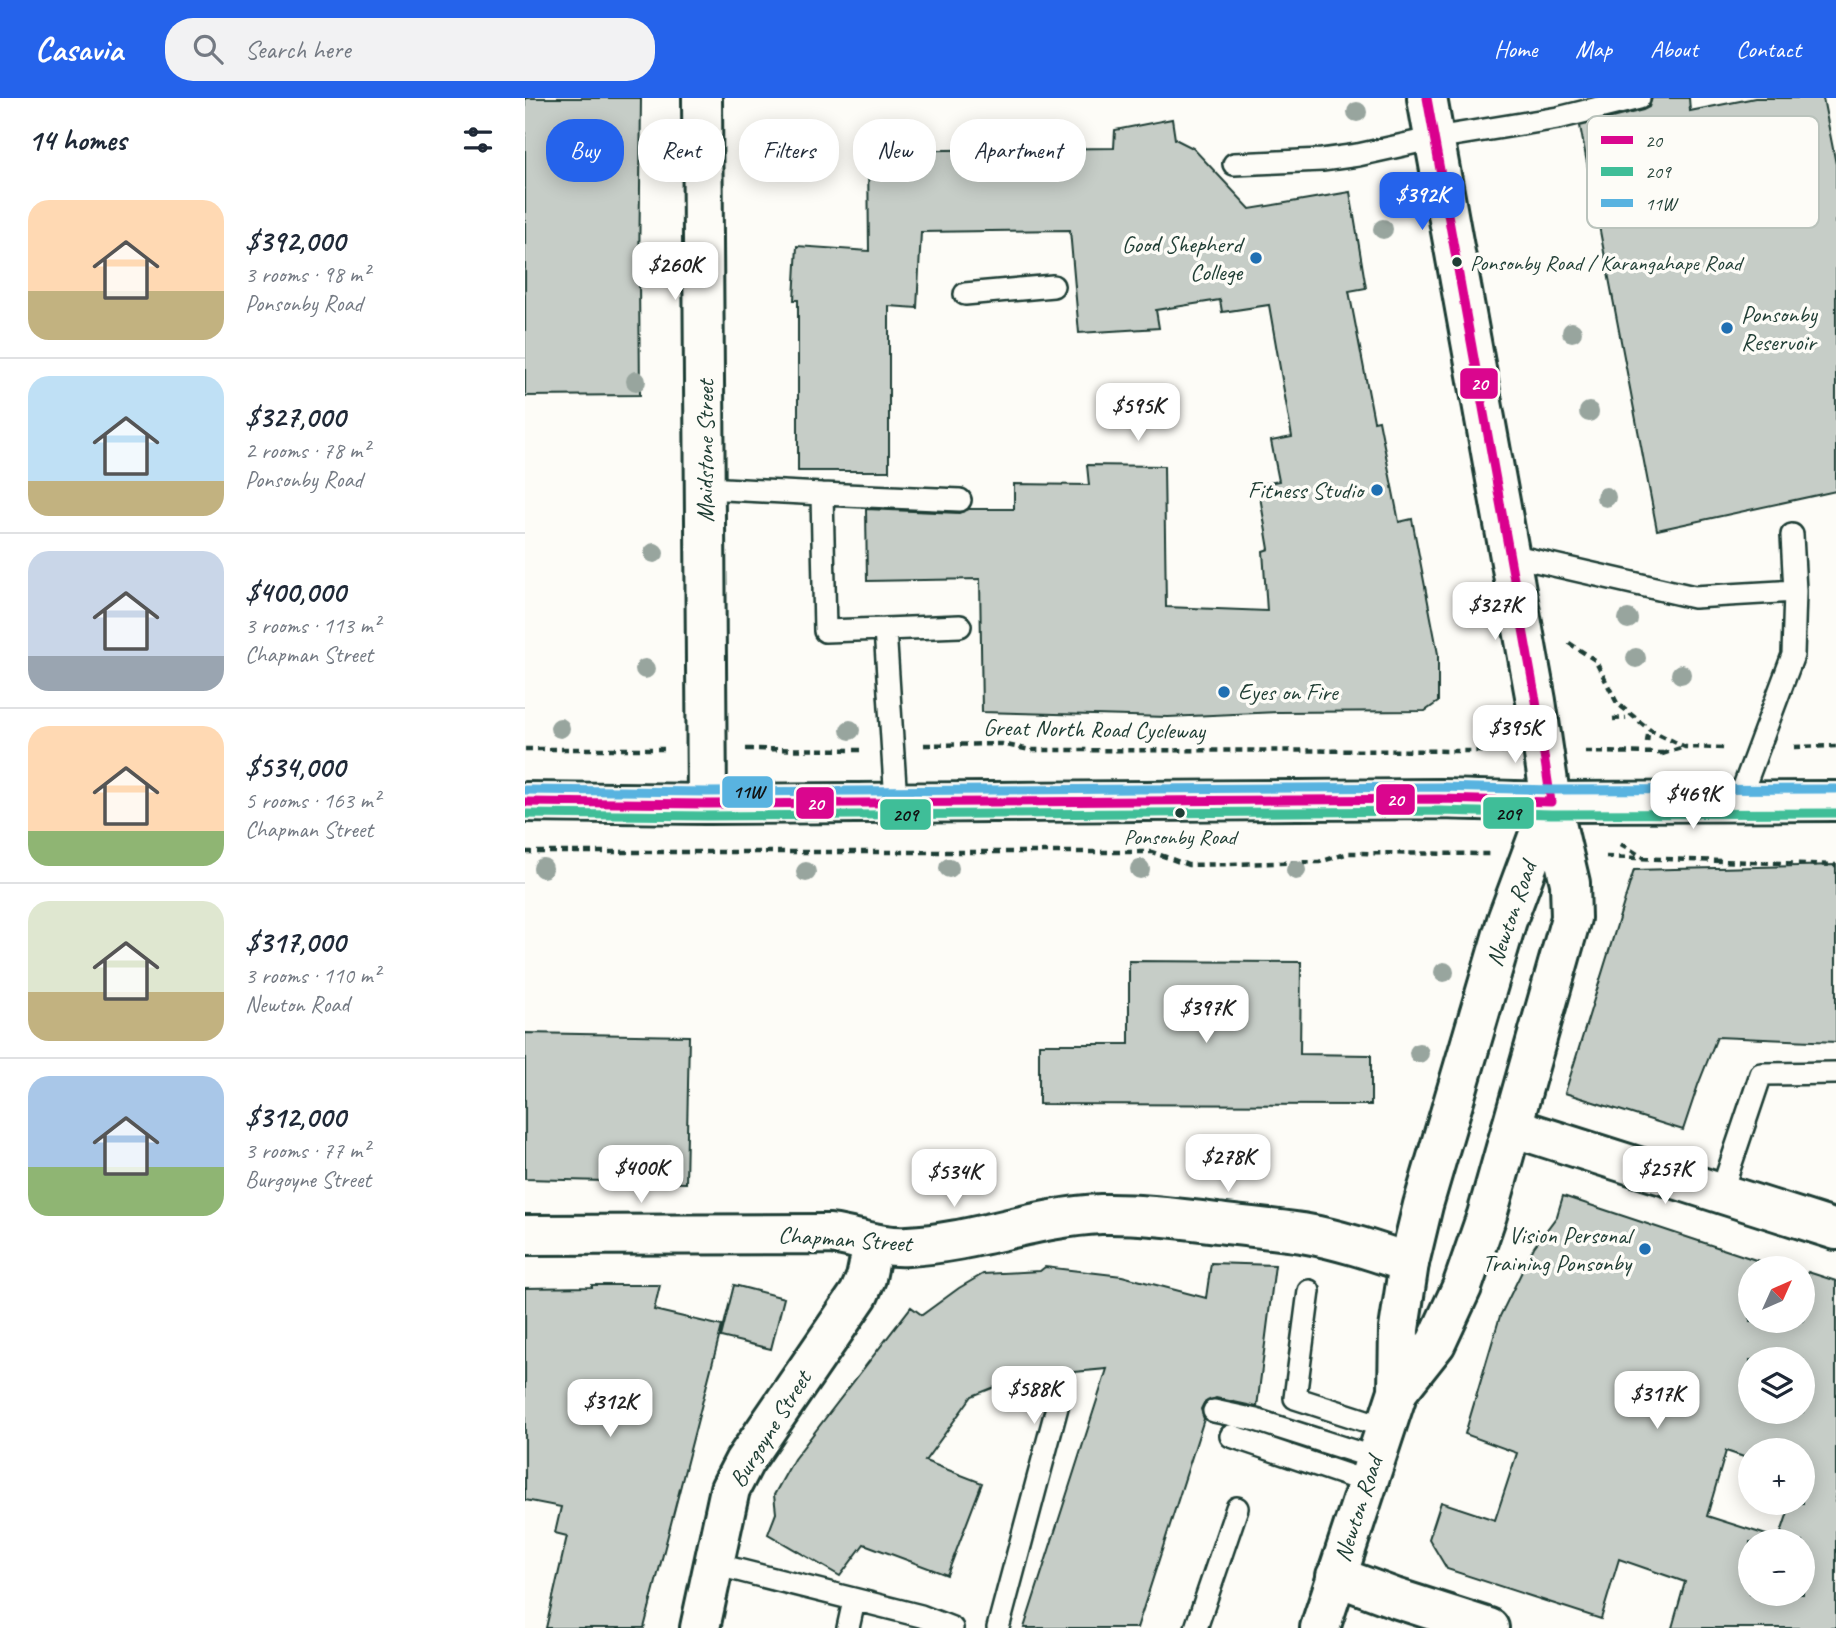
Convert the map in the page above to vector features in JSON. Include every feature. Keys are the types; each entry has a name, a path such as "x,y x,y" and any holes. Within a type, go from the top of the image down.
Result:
{"main road":[{"name":"Maidstone Street","path":"702,98 707,804"},
{"path":"1427,98 1510,555 1551,803"},
{"path":"525,802 707,804 1440,799 1551,803 1836,801"},
{"name":"Newton Road","path":"1398,1391 1399,1329 1409,1263 1454,1096 1507,920 1551,803"},
{"name":"Newton Road","path":"1320,1628 1398,1391 1436,1343 1462,1287 1487,1215 1571,918 1570,883 1551,803"},
{"path":"1512,1127 1836,1230"},
{"name":"Chapman Street","path":"525,1234 830,1234 873,1244 910,1246 1037,1222 1102,1214 1184,1219 1304,1234 1365,1248 1409,1263"},
{"name":"Burgoyne Street","path":"700,1628 730,1489 744,1462 859,1294 866,1278 873,1244"},
{"path":"1336,1576 1489,1628"}],"lane":[{"path":"1234,164 1322,160 1558,118 1639,98"},
{"path":"964,294 1053,286"},
{"path":"705,488 960,500"},
{"path":"822,494 825,631 960,626"},
{"path":"1739,800 1793,655 1795,592 1792,535"},
{"path":"1510,555 1694,597 1795,592"},
{"path":"885,629 896,802"},
{"path":"1721,1193 1761,1074 1836,1073"},
{"path":"1309,1291 1295,1398 1375,1455"},
{"path":"998,1628 1060,1395"},
{"path":"1214,1411 1256,1420 1375,1455"},
{"path":"1231,1436 1375,1455"},
{"path":"1196,1628 1237,1508"},
{"path":"714,1564 921,1616 953,1628"},
{"path":"848,1628 854,1601"}],"path":[{"path":"1519,609 1595,660 1617,703 1650,730 1685,747 1760,749 1836,746"},
{"path":"1613,719 1626,718"},
{"path":"1647,742 1648,735"},
{"name":"Great North Road Cycleway","path":"525,749 893,750 942,744 1002,744 1030,750 1441,749 1663,753"},
{"path":"525,852 1152,852 1188,865 1319,863 1349,853 1531,855"},
{"path":"1644,858 1836,865"}],"building":[{"path":"525,98 641,98 641,119 638,119 640,395 525,396"},
{"name":"Ponsonby Reservoir","path":"1652,98 1689,98 1690,111 1755,98 1823,98 1836,164 1836,491 1657,530 1599,228 1819,228 1819,116 1619,116 1649,107"},
{"path":"1172,119 1175,139 1193,148 1250,209 1350,192 1366,288 1349,291 1374,421 1379,420 1399,522 1412,519 1438,654 1438,702 1425,711 1278,712 1168,717 982,712 980,579 867,581 866,509 959,513 969,509 1014,509 1014,484 1089,485 1087,465 1164,466 1166,607 1267,611 1263,551 1269,549 1258,485 1279,481 1271,441 1292,437 1269,305 1222,312 1220,300 1156,310 1159,328 1079,333 1070,230 921,232 917,308 889,306 889,471 798,471 798,300 794,300 797,246 869,251 868,182 936,182 936,150 950,150 950,182 1086,182 1086,148 1114,148 1115,130"},
{"name":"Ponsonby Reservoir","path":"1587,124 1587,163 1580,126"},
{"path":"1836,865 1836,1042 1717,1037 1683,1130 1565,1093 1634,870"},
{"path":"1129,961 1301,962 1300,1054 1371,1055 1371,1105 1039,1104 1039,1044 1129,1044"},
{"path":"525,1033 689,1036 686,1183 525,1179"},
{"path":"1563,1196 1744,1256 1738,1256 1738,1334 1815,1334 1815,1274 1836,1281 1836,1628 1672,1628 1685,1582 1619,1559 1601,1619 1447,1569 1429,1539 1441,1502 1495,1520 1517,1453 1465,1434 1500,1316 1534,1247 1557,1216","holes":["1738,1438 1815,1438 1815,1515 1787,1515 1782,1529 1815,1529 1815,1606 1738,1606 1738,1529 1748,1529 1707,1516 1726,1451 1738,1455"]},
{"path":"1211,1263 1275,1265 1257,1407 1216,1398 1204,1403 1201,1409 1204,1419 1137,1628 1024,1628 1107,1369 1020,1377 972,1396 925,1461 982,1483 947,1575 864,1544 840,1576 768,1534 776,1513 774,1495 794,1459 911,1307 922,1315 983,1274 1040,1271 1045,1267 1122,1276 1206,1298"},
{"path":"660,1285 654,1310 722,1326 644,1628 546,1628 567,1536 555,1533 561,1507 525,1500 525,1288"},
{"path":"734,1285 784,1298 771,1349 721,1337"}],"transit line":[{"name":"20","path":"525,802 707,804 1440,799 1551,802 1536,701 1427,98"},
{"name":"11W","path":"525,790 707,792 1440,787 1551,790 1836,789"},
{"name":"209","path":"525,814 707,816 1440,811 1551,814 1836,813"}],"place":[{"name":"Good Shepherd College","path":"1256,258"},
{"name":"Ponsonby Road / Karangahape Road","path":"1457,262"},
{"name":"Ponsonby Reservoir","path":"1727,328"},
{"name":"Fitness Studio","path":"1377,490"},
{"name":"Eyes on Fire","path":"1224,692"},
{"name":"Ponsonby Road","path":"1180,813"},
{"name":"Vision Personal Training Ponsonby","path":"1645,1249"}]}
